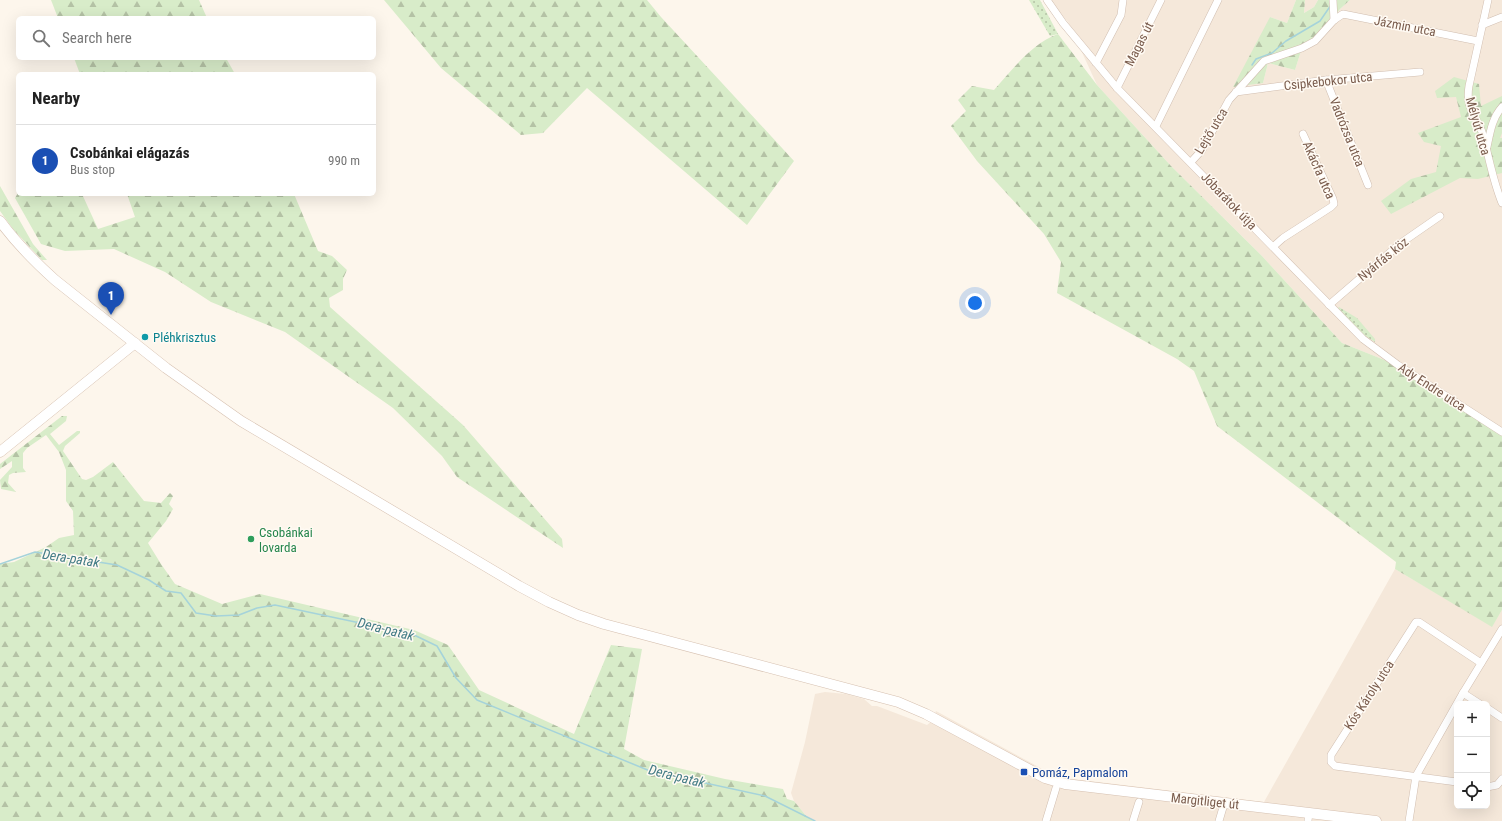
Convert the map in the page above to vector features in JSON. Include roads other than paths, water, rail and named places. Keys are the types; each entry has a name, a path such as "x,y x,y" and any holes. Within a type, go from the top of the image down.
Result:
{"main road":[{"name":"Margitliget út","path":"0,221 19,245 38,265 166,368 241,421 548,602 578,615 617,628 898,702 926,714 1045,778 1070,785 1224,804 1308,817 1376,821"},
{"path":"0,452 135,344"}],"street":[{"name":"Jóbarátok útja","path":"1048,0 1063,23 1118,88 1274,246 1363,339"},
{"path":"1096,63 1120,15 1124,0"},
{"name":"Magas út","path":"1118,88 1161,0"},
{"path":"1156,126 1218,0"},
{"path":"1333,0 1334,20"},
{"name":"Mélyút utca","path":"1488,0 1478,40 1469,86 1468,100 1472,114 1481,129 1494,183 1502,203"},
{"name":"Jázmin utca","path":"1334,20 1343,14 1478,40"},
{"path":"1482,25 1502,17"},
{"name":"Lejtő utca","path":"1191,162 1202,150 1229,100 1264,61 1302,48 1315,41 1334,20"},
{"name":"Csipkebokor utca","path":"1236,92 1326,80 1420,72"},
{"name":"Vadrózsa utca","path":"1326,80 1368,185"},
{"path":"1486,151 1493,120 1502,107"},
{"name":"Akácfa utca","path":"1274,246 1283,238 1334,204 1303,134"},
{"name":"Nyárfás köz","path":"1329,305 1401,243 1440,216"},
{"name":"Ady Endre utca","path":"1363,339 1398,365 1502,432"},
{"name":"Kós Károly utca","path":"1416,776 1335,766 1331,762 1331,755 1416,622 1419,622 1481,663"},
{"path":"1409,821 1416,776 1463,693 1502,629"},
{"path":"1463,693 1475,701"},
{"path":"1490,710 1502,718"},
{"path":"1416,776 1454,782"},
{"path":"1490,786 1497,785 1502,779"},
{"path":"1046,821 1056,788"},
{"path":"1133,821 1139,802"},
{"path":"1219,821 1224,804"}],"waterway":[{"path":"1252,65 1256,59 1272,53 1286,41 1320,21 1331,5"},
{"name":"Dera-patak","path":"0,564 35,552 117,565 149,580 166,591 181,593 196,613 216,616 239,615 257,608 275,605 412,634 437,646 456,678 477,700 650,771 765,796 815,821"}],"place":[{"name":"Csobánkai elágazás","path":"111,315"},
{"name":"Pléhkrisztus","path":"145,337"},
{"name":"Csobánkai lovarda","path":"251,539"},
{"name":"Pomáz, Papmalom","path":"1024,772"}]}
